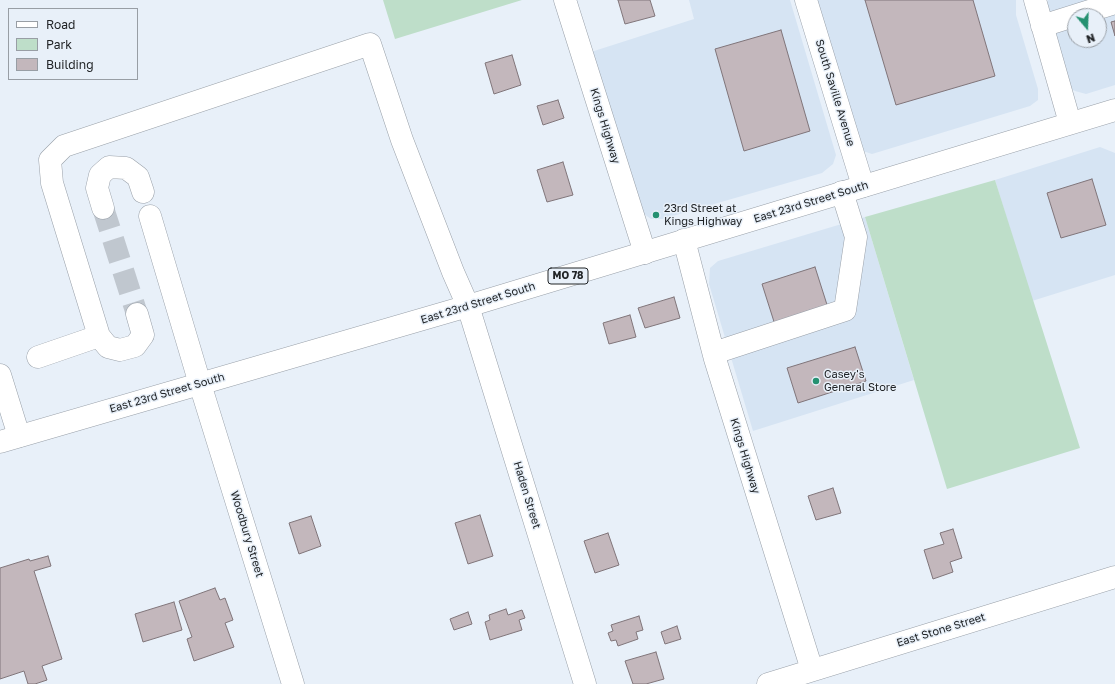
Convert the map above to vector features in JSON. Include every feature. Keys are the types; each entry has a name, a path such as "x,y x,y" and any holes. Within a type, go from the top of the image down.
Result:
{"street":[{"name":"Kings Highway","path":"565,0 645,252"},
{"name":"South Saville Avenue","path":"806,0 863,186"},
{"path":"1035,0 1070,124"},
{"path":"1042,26 1115,3"},
{"name":"Haden Street","path":"99,336 52,183 50,160 64,146 370,44 402,140 453,272 468,306 585,684"},
{"name":"East 23rd Street South","path":"9,439 468,306 1115,110"},
{"path":"103,208 97,188 100,175 109,167 126,168 138,177 143,192"},
{"path":"714,354 844,310 856,237 842,192"},
{"name":"Woodbury Street","path":"150,216 200,384 293,684"},
{"name":"Kings Highway","path":"684,240 714,354 812,670"},
{"path":"38,357 99,336 108,347 120,350 135,346 143,334 137,314"},
{"path":"0,375 9,439"},
{"name":"East Stone Street","path":"768,684 1115,577"}],"shaded area":[{"path":"689,0 790,0 836,155 833,164 822,173 662,219 651,219 640,211 591,52 694,19"},
{"path":"815,0 1016,0 1016,15 1038,89 1038,100 1030,106 872,154 863,151"},
{"path":"1048,0 1115,0 1115,85 1086,94 1075,91 1067,86 1047,6"},
{"path":"1100,147 1115,153 1115,275 1032,301 995,180"},
{"path":"865,217 914,380 753,431 709,284 710,268 718,261"}],"green space":[{"path":"383,0 522,0 395,39"},
{"path":"995,180 1080,448 947,489 865,217"}],"building":[{"path":"618,0 650,0 655,16 625,24"},
{"path":"865,0 973,0 995,76 896,105"},
{"path":"1115,21 1115,36 1111,22"},
{"path":"781,30 810,131 744,151 715,49"},
{"path":"512,55 521,85 494,94 485,63"},
{"path":"558,100 564,118 543,125 537,106"},
{"path":"563,162 573,195 547,202 537,170"},
{"path":"1092,179 1106,225 1061,238 1047,193"},
{"path":"815,267 829,311 776,328 762,284"},
{"path":"674,297 680,318 645,328 638,308"},
{"path":"630,315 636,337 609,344 603,323"},
{"path":"855,347 866,381 798,403 787,368"},
{"path":"833,488 841,513 816,520 808,496"},
{"path":"480,515 493,556 468,564 455,523"},
{"path":"311,516 321,546 299,554 289,523"},
{"path":"953,529 962,558 950,562 953,572 933,579 924,550 944,544 940,533"},
{"path":"608,533 619,565 595,573 584,541"},
{"path":"48,556 51,566 34,571 62,659 42,666 47,680 35,684 28,684 24,671 0,679 0,568 29,559 30,561"},
{"path":"215,588 220,600 225,598 233,620 225,623 234,647 194,661 187,639 192,637 179,601"},
{"path":"174,602 182,630 143,642 135,614"},
{"path":"506,609 508,615 522,610 525,618 519,620 522,630 490,640 485,622 490,620 489,615"},
{"path":"468,612 472,624 454,630 450,619"},
{"path":"639,616 643,630 636,632 638,639 618,646 616,640 611,641 608,633 613,631 611,625"},
{"path":"677,626 681,639 665,644 661,632"},
{"path":"656,652 664,679 646,684 633,684 625,661"}],"tunnel":[{"path":"103,208 137,314"}],"place":[{"name":"23rd Street at Kings Highway","path":"656,215"},
{"name":"Casey's General Store","path":"816,381"}]}
